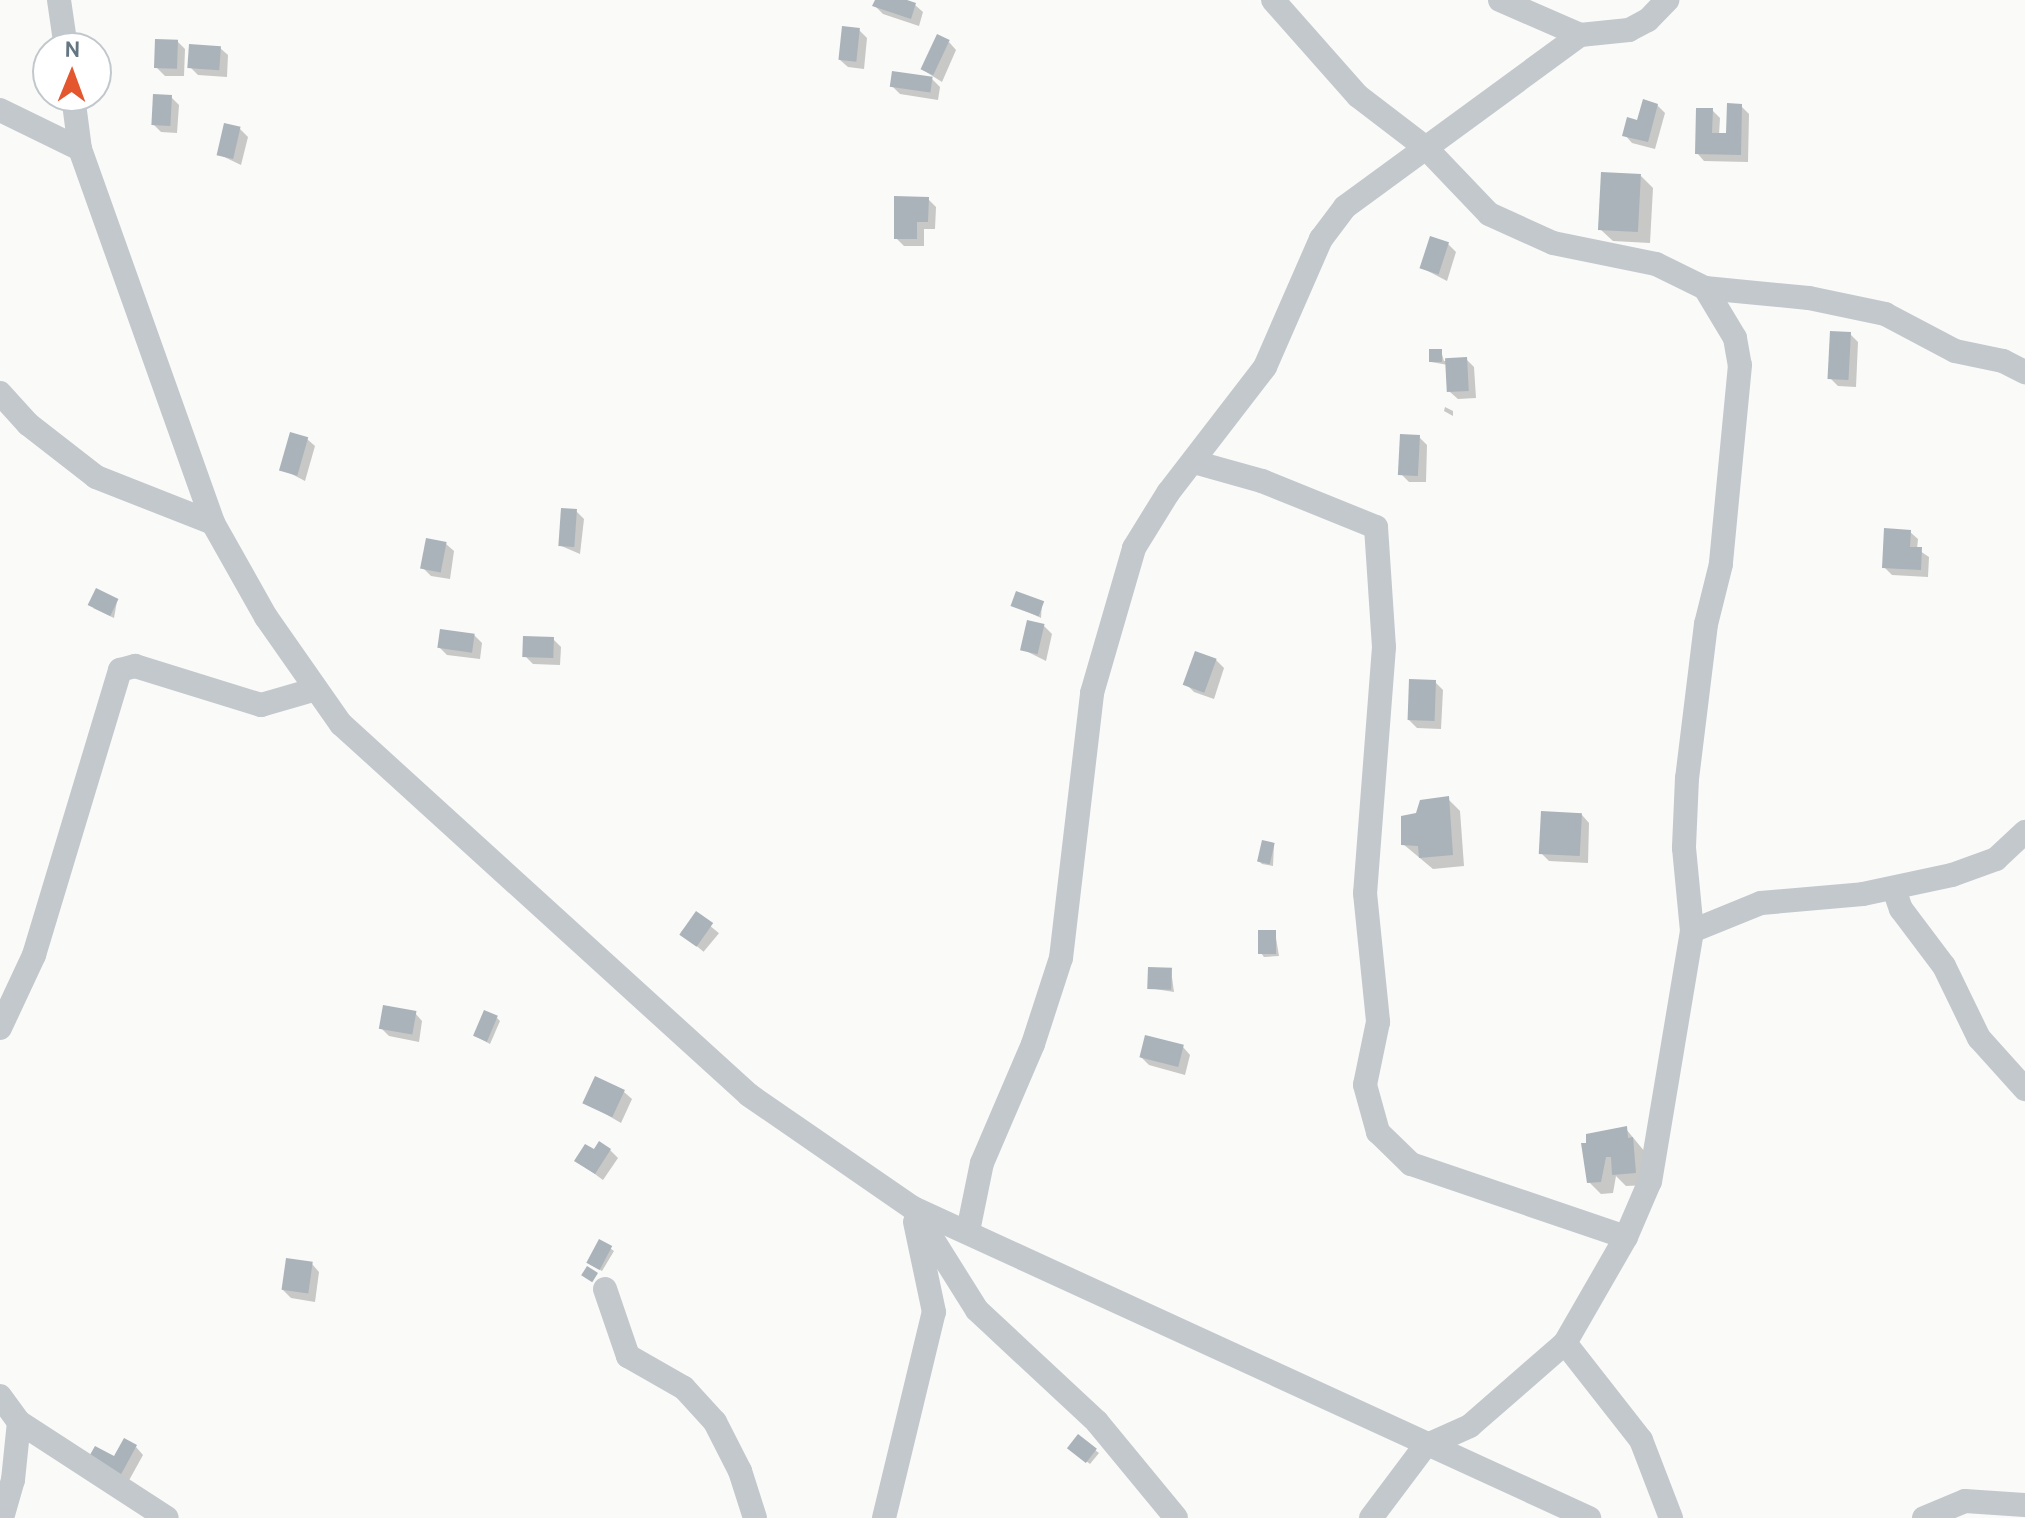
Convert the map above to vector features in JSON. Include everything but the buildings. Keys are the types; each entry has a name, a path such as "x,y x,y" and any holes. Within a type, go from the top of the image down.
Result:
{"street":[{"path":"59,0 64,32"},
{"path":"1273,0 1358,96 1426,148 1505,224 1553,243 1656,264 1705,288 1809,298 1885,314 1955,351 2003,361 2025,372"},
{"path":"1500,0 1580,35 1629,30 1648,20 1667,0"},
{"path":"968,1231 982,1163 1033,1044 1061,958 1092,693 1125,569 1168,493 1265,367 1330,224 1375,182 1580,35"},
{"path":"0,110 80,149"},
{"path":"75,112 80,149 213,523 313,690 352,734 749,1095 913,1208 1425,1446 1589,1518"},
{"path":"1371,1518 1425,1446 1470,1426 1565,1343 1626,1237 1650,1181 1661,1138 1680,979 1692,931 1684,848 1687,778 1704,636 1721,564 1740,365 1735,338 1705,288"},
{"path":"0,393 49,442 96,477 213,523"},
{"path":"1194,462 1262,481 1376,527 1384,647 1365,893 1378,1022 1365,1085 1378,1132 1411,1164 1626,1237"},
{"path":"0,1028 34,955 120,670 135,666 261,705 313,690"},
{"path":"1692,931 1733,911 1794,896 1894,889 1979,866 1996,859 2025,832"},
{"path":"1894,889 1901,909 1944,966 1979,1038 2025,1089"},
{"path":"884,1518 934,1312 913,1208"},
{"path":"913,1208 977,1310 1097,1422 1176,1518"},
{"path":"605,1289 617,1335 628,1356 684,1388 715,1422 740,1471 755,1518"},
{"path":"1565,1343 1641,1440 1671,1518"},
{"path":"0,1396 19,1422 167,1518"},
{"path":"2,1518 19,1422"},
{"path":"1924,1518 1965,1501 2025,1505"}]}
